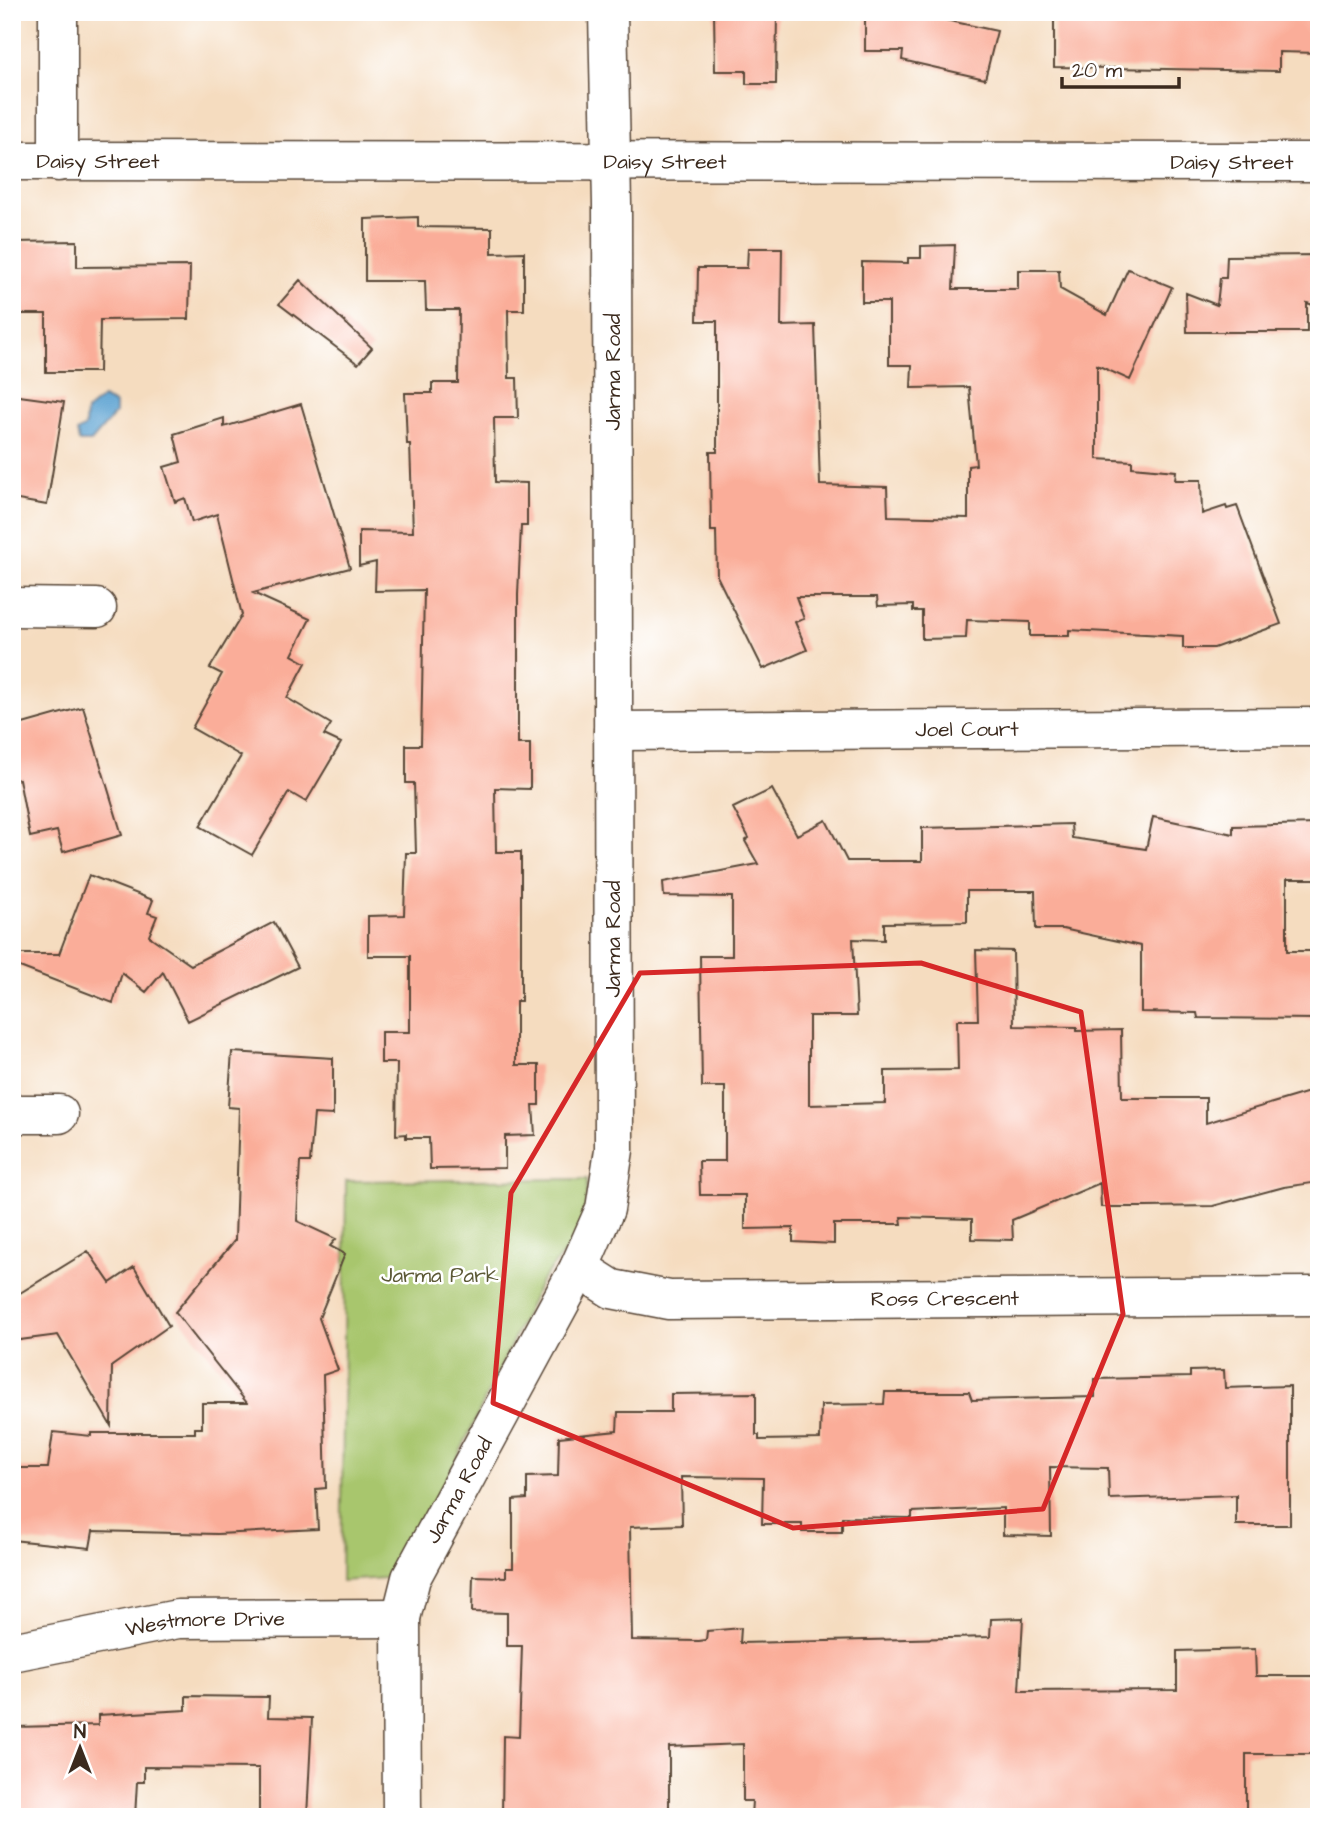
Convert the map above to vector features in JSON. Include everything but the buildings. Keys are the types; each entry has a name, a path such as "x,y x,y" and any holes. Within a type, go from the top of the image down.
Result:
{"street":[{"path":"58,12 58,162"},
{"name":"Jarma Road","path":"402,1817 401,1618 411,1578 579,1268 605,1209 614,1150 612,161 608,12"},
{"name":"Daisy Street","path":"12,161 1319,162"},
{"path":"12,607 97,608"},
{"name":"Joel Court","path":"613,731 1319,727"},
{"path":"12,1114 59,1114"},
{"name":"Ross Crescent","path":"579,1268 612,1289 669,1300 1319,1296"},
{"name":"Westmore Drive","path":"12,1652 178,1619 401,1618"}],"highlighted area":[{"path":"921,963 1081,1012 1123,1314 1043,1509 793,1528 493,1403 511,1193 640,973"}],"green space":[{"name":"Jarma Park","path":"587,1179 586,1225 540,1283 401,1577 341,1581 346,1181"}],"water":[{"path":"102,398 115,404 115,414 91,442 79,442 77,432 85,427 86,411"}]}
